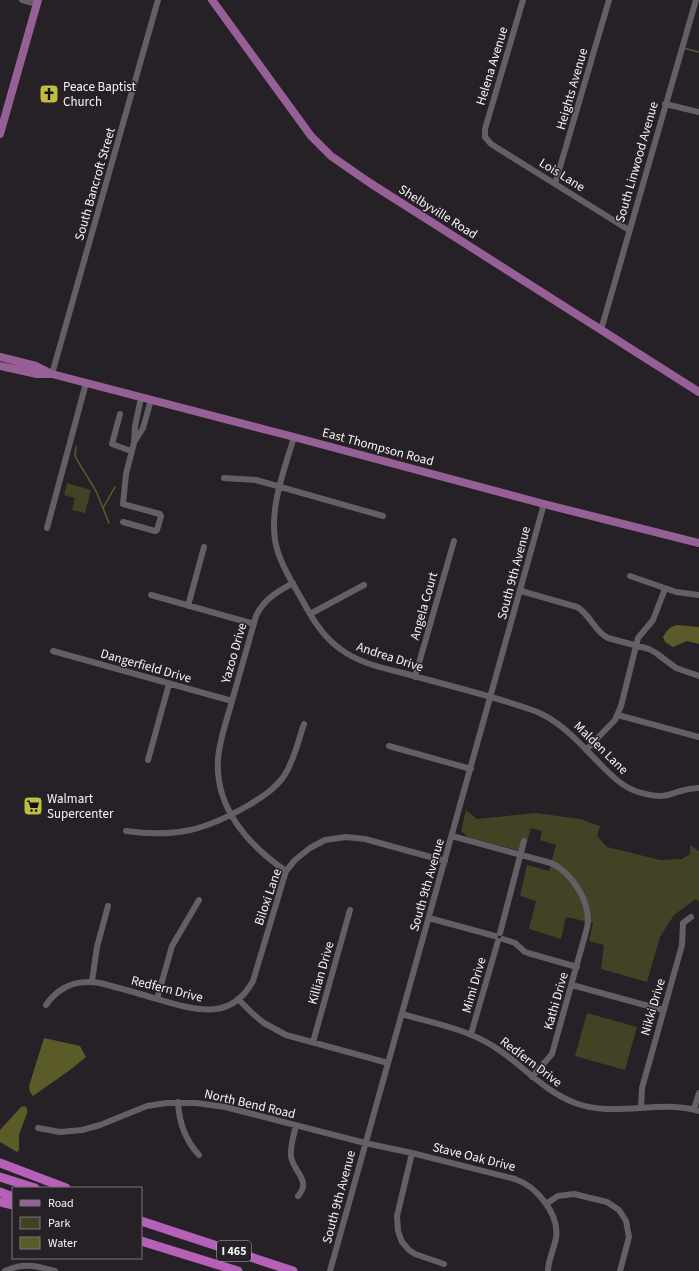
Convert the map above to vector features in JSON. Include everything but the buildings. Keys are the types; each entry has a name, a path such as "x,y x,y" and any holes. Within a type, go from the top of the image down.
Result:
{"highway":[{"path":"0,1163 63,1187"},
{"path":"0,1176 32,1187"},
{"path":"0,1192 12,1196"},
{"path":"0,1202 12,1205"},
{"path":"142,1217 176,1232"},
{"name":"I 465","path":"142,1221 293,1271"},
{"name":"I 465","path":"142,1241 238,1271"}],"main road":[{"name":"Shelbyville Road","path":"212,0 304,128 328,153 350,170 699,392"},
{"path":"0,134 38,2"},
{"name":"East Thompson Road","path":"0,357 36,366 52,374 141,398 294,437 544,504 699,543"},
{"name":"East Thompson Road","path":"0,366 38,374 52,374"}],"street":[{"path":"22,0 38,2"},
{"name":"South Bancroft Street","path":"52,374 158,0"},
{"name":"Helena Avenue","path":"486,138 485,129 523,0"},
{"name":"Heights Avenue","path":"556,184 609,0"},
{"name":"South Linwood Avenue","path":"601,330 696,0"},
{"path":"666,104 699,112"},
{"name":"Lois Lane","path":"486,138 491,144 629,230"},
{"path":"46,528 86,383"},
{"path":"134,443 135,426 141,398"},
{"path":"123,522 155,531 157,530 161,516 160,514 123,504 126,474 131,451 143,428 151,400"},
{"path":"120,414 112,444 131,451"},
{"path":"293,583 282,564 275,538 274,519 280,487 294,437"},
{"path":"224,478 256,480 383,516"},
{"name":"South 9th Avenue","path":"330,1271 521,591 544,504"},
{"name":"Angela Court","path":"415,677 454,541"},
{"path":"188,606 204,546"},
{"path":"630,576 664,589 680,593 699,595"},
{"name":"Andrea Drive","path":"293,583 310,614 324,634 338,648 346,653 370,664 491,698"},
{"name":"Yazoo Drive","path":"286,871 267,857 250,840 232,815 221,791 218,770 220,748 258,612 267,600 276,592 293,583"},
{"path":"310,614 364,584"},
{"path":"586,750 618,714 639,636 653,620 664,589"},
{"path":"521,591 577,607 584,613 603,636 652,650 676,668 699,676"},
{"path":"151,595 254,624"},
{"name":"Dangerfield Drive","path":"53,651 232,701"},
{"path":"148,760 169,684"},
{"name":"Malden Lane","path":"491,698 536,712 562,726 617,781 634,791 646,794 665,795 677,793 686,789 699,788"},
{"path":"618,714 699,737"},
{"path":"126,831 162,834 186,831 212,824 232,815 278,784 291,763 304,724"},
{"path":"389,746 471,770"},
{"name":"Biloxi Lane","path":"238,999 247,990 255,975 286,871 295,860 310,848 325,840 346,836 365,839 445,861"},
{"path":"452,836 521,855"},
{"name":"Mimi Drive","path":"471,1034 499,937 524,841"},
{"name":"Kathi Drive","path":"521,855 551,863 562,869 585,902 588,914 588,924 577,967 552,1054 532,1077"},
{"path":"157,999 172,946 198,900"},
{"path":"46,1005 53,996 64,987 80,982 92,981 97,947 108,906"},
{"name":"Killian Drive","path":"313,1042 350,910"},
{"name":"Nikki Drive","path":"641,1108 642,1085 682,945 683,923 691,917"},
{"path":"429,918 499,937 515,943 525,952 577,967"},
{"name":"Redfern Drive","path":"92,981 200,1010 220,1008 229,1005 238,999"},
{"path":"572,985 663,1010"},
{"path":"238,999 252,1014 264,1023 286,1035 388,1063"},
{"name":"Redfern Drive","path":"402,1014 471,1034 493,1046 532,1077 560,1096 587,1106 612,1110 668,1107 696,1110"},
{"path":"696,1110 699,1093"},
{"path":"178,1102 180,1119 185,1135 199,1155"},
{"name":"North Bend Road","path":"38,1128 60,1132 82,1130 100,1125 140,1108 156,1104 178,1102 225,1107 365,1143"},
{"path":"296,1125 291,1155 293,1164 302,1178 304,1185 303,1191 298,1196"},
{"name":"Stave Oak Drive","path":"365,1143 412,1153 521,1181 531,1188 546,1204 551,1211 557,1227 556,1238 548,1271"},
{"path":"412,1153 397,1216 398,1231 402,1242 409,1250 415,1254 444,1264"},
{"path":"546,1204 558,1196 574,1194 607,1202 619,1210 624,1217 629,1230 628,1242 620,1271"},
{"path":"6,1271 17,1266 29,1265 36,1265 55,1271"}],"green space":[{"path":"67,483 91,490 85,513 72,510 75,498 64,495"},
{"path":"466,810 477,819 536,813 580,819 600,826 597,836 607,847 660,860 682,859 690,854 690,845 699,851 699,902 696,899 674,915 660,937 647,982 601,969 604,945 589,941 593,923 566,917 561,939 529,929 536,901 520,896 527,865 549,871 556,845 540,840 542,831 531,828 524,852 468,837 461,831"},
{"path":"587,1013 637,1027 625,1070 575,1056"}],"water":[{"path":"677,625 699,627 699,644 687,641 673,647 665,642 663,637 666,632 670,628"},
{"path":"44,1038 80,1046 86,1057 33,1096 30,1092 29,1086"},
{"path":"24,1106 27,1108 27,1113 19,1135 19,1150 17,1152 0,1142 0,1130 21,1107"}],"waterway":[{"path":"683,48 699,52"},
{"path":"76,447 76,458 96,491 109,523"},
{"path":"103,508 115,487"}],"place":[{"name":"Peace Baptist Church","path":"49,94"},
{"name":"Walmart Supercenter","path":"33,806"}]}
